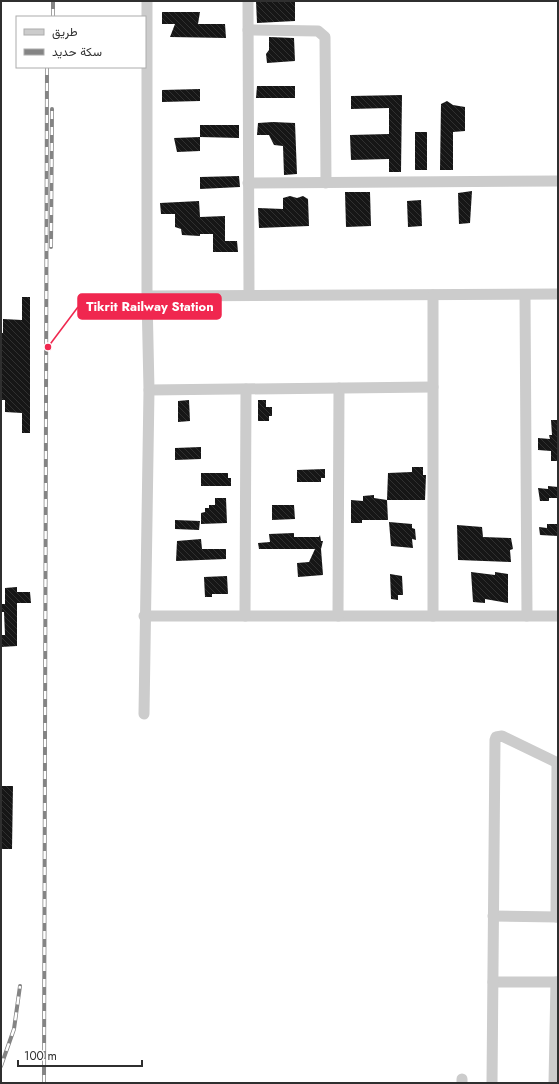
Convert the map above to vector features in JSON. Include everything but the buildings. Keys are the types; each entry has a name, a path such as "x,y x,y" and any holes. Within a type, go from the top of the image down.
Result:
{"street":[{"path":"144,714 144,616 149,390 147,296 147,1"},
{"path":"248,1 249,295"},
{"path":"248,30 318,31 325,37 326,183"},
{"path":"248,183 558,181"},
{"path":"147,296 558,294"},
{"path":"433,616 434,295"},
{"path":"525,295 527,616"},
{"path":"149,390 433,387"},
{"path":"338,616 339,388"},
{"path":"246,389 246,616"},
{"path":"144,616 558,616"},
{"path":"492,916 557,917 558,763 502,736 496,737 494,740 492,916 492,1083"},
{"path":"493,982 557,982 554,1083"}],"railway":[{"path":"53,1 53,16"},
{"path":"44,1083 47,68"},
{"path":"51,247 52,109"},
{"path":"1,1066 14,1029 20,986"}],"place":[{"name":"Tikrit Railway Station","path":"48,347"}]}
